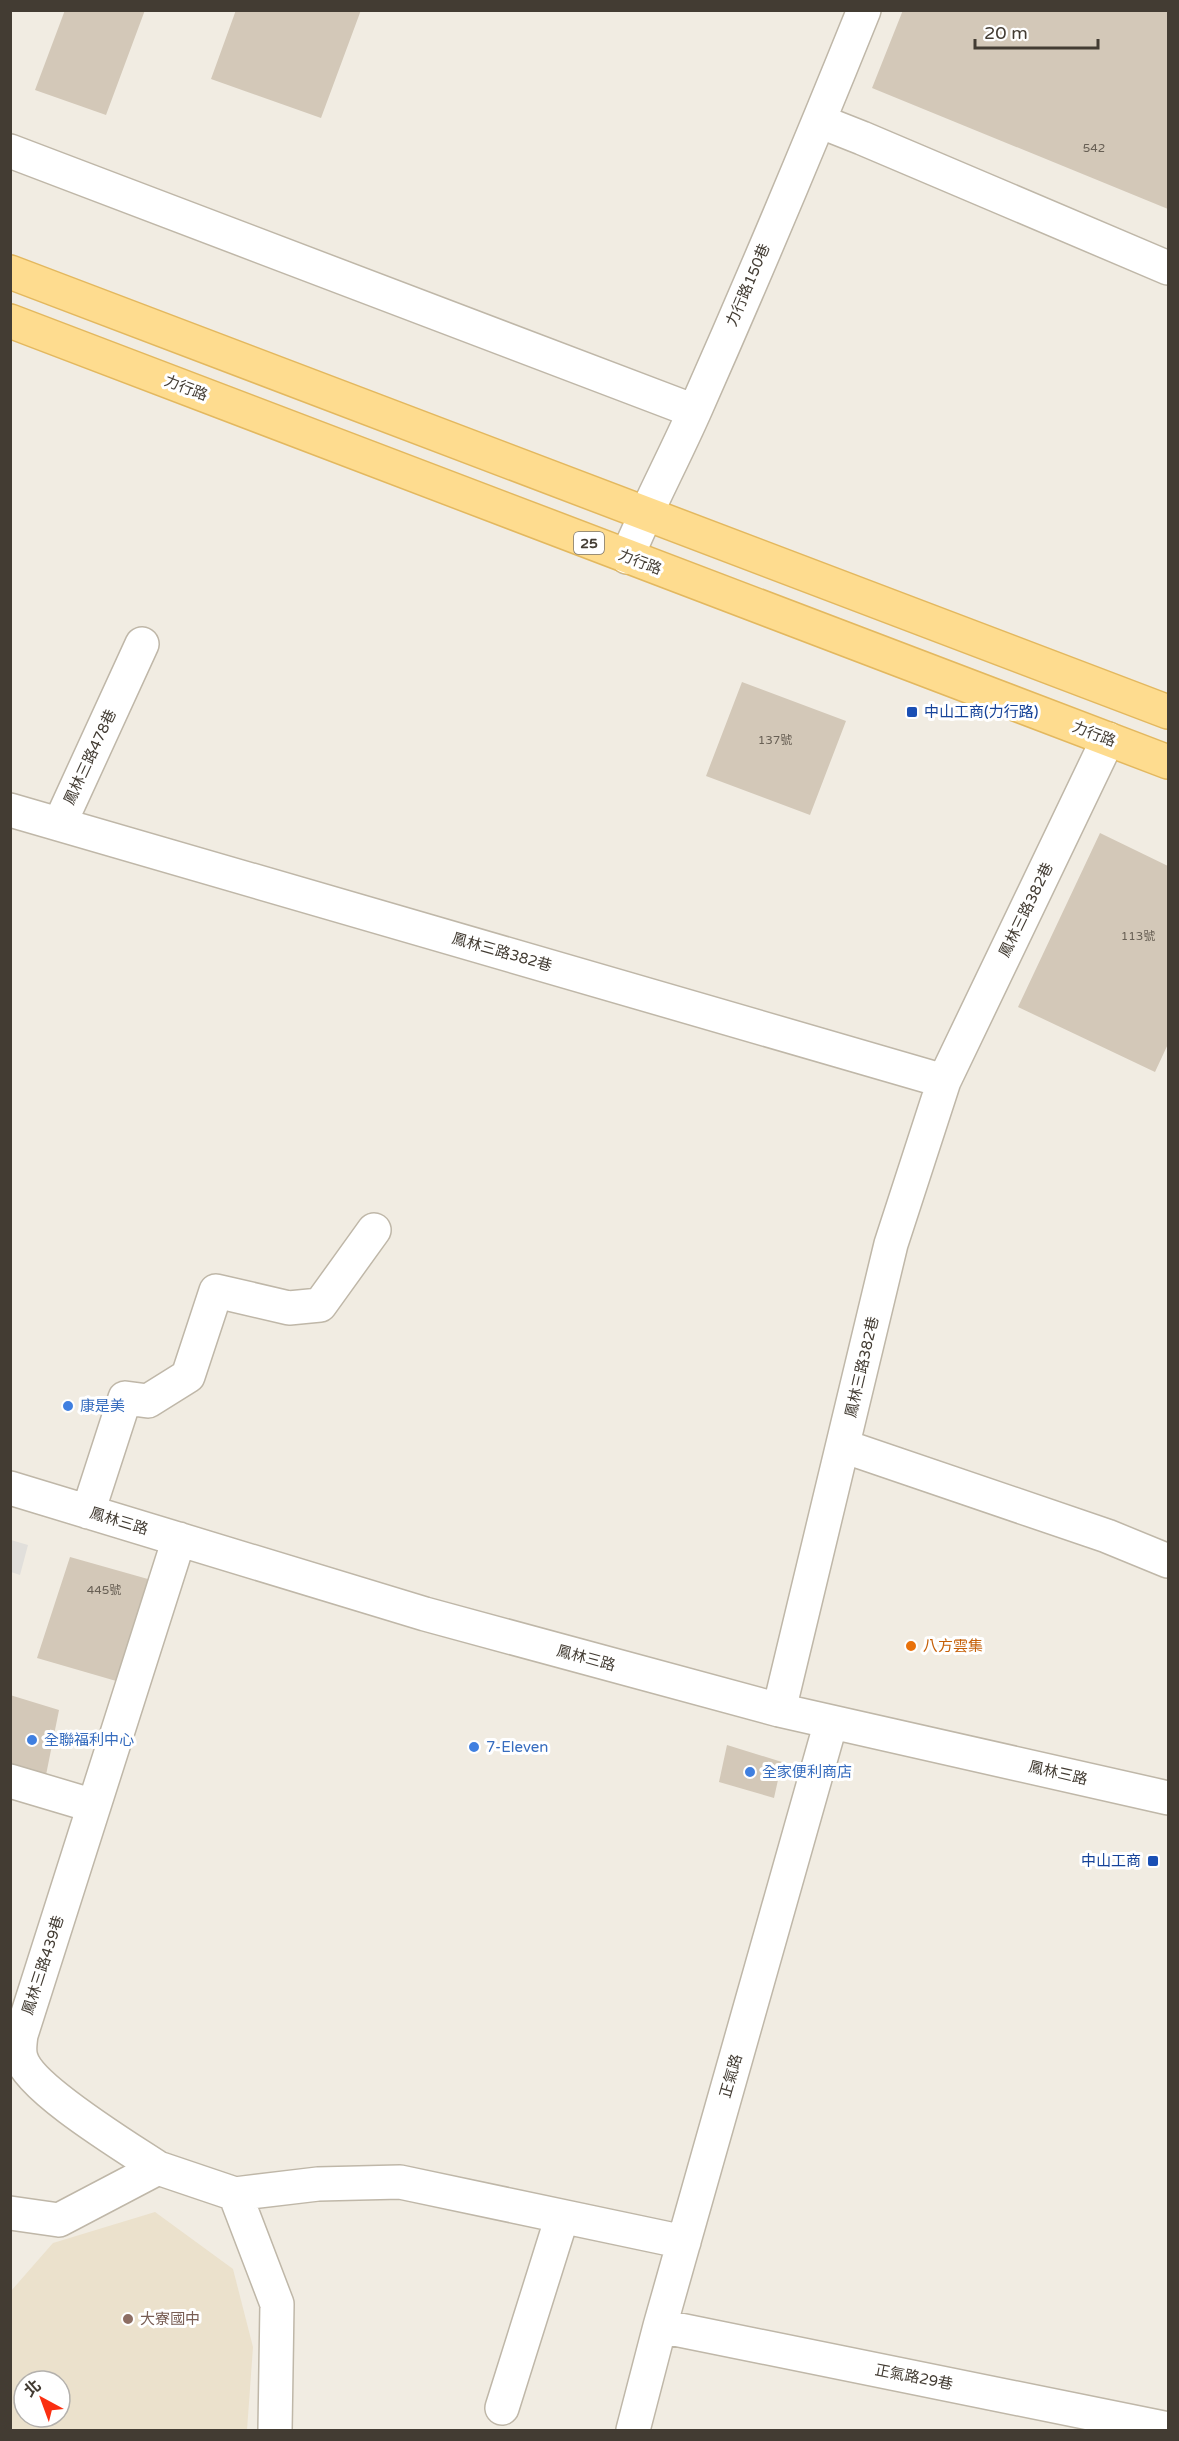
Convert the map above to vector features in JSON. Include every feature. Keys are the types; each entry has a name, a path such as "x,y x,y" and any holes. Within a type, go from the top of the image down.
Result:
{"main road":[{"path":"10,272 1168,712"},
{"name":"力行路","path":"10,321 1168,762"}],"street":[{"name":"力行路150巷","path":"627,557 645,513 694,411 819,122 864,10"},
{"path":"819,122 862,138 1168,268"},
{"path":"10,151 694,411"},
{"name":"鳳林三路478巷","path":"10,810 60,824 142,644"},
{"name":"鳳林三路382巷","path":"779,1710 891,1244 944,1081 1108,739"},
{"name":"鳳林三路382巷","path":"60,824 944,1081"},
{"path":"88,1512 125,1398 148,1401 188,1376 216,1292 289,1308 320,1305 374,1230"},
{"path":"843,1446 1107,1536 1168,1561"},
{"name":"鳳林三路","path":"10,1488 425,1614 779,1710 1168,1798"},
{"name":"鳳林三路439巷","path":"179,1539 94,1806 19,2013 20,2058 31,2077 55,2098 158,2168 235,2194"},
{"name":"正氣路","path":"633,2430 660,2326 831,1722"},
{"path":"10,1781 94,1806"},
{"path":"10,2213 59,2220 158,2168"},
{"path":"275,2430 277,2304 235,2194 318,2184 400,2182 684,2242"},
{"path":"502,2408 562,2217"},
{"name":"正氣路29巷","path":"660,2326 1168,2429"}],"shaded area":[{"path":"11,1540 28,1545 20,1575 11,1572"},
{"name":"大寮國中","path":"155,2212 233,2269 253,2347 247,2430 11,2430 11,2291 53,2243"}],"building":[{"path":"65,10 145,10 106,115 35,90"},
{"path":"236,10 361,10 321,118 211,79"},
{"path":"903,10 1168,10 1168,209 872,88"},
{"path":"742,682 846,721 810,815 706,776"},
{"path":"1100,833 1168,866 1168,1044 1155,1072 1018,1007"},
{"path":"70,1557 162,1583 130,1685 37,1658"},
{"name":"全聯福利中心","path":"10,1695 59,1710 45,1780 10,1770"},
{"name":"全家便利商店","path":"727,1745 782,1762 774,1798 719,1782"}],"place":[{"name":"中山工商(力行路)","path":"912,712"},
{"name":"康是美","path":"68,1406"},
{"name":"八方雲集","path":"911,1646"},
{"name":"全聯福利中心","path":"32,1740"},
{"name":"7-Eleven","path":"474,1747"},
{"name":"全家便利商店","path":"750,1772"},
{"name":"中山工商","path":"1153,1861"},
{"name":"大寮國中","path":"128,2319"}]}
